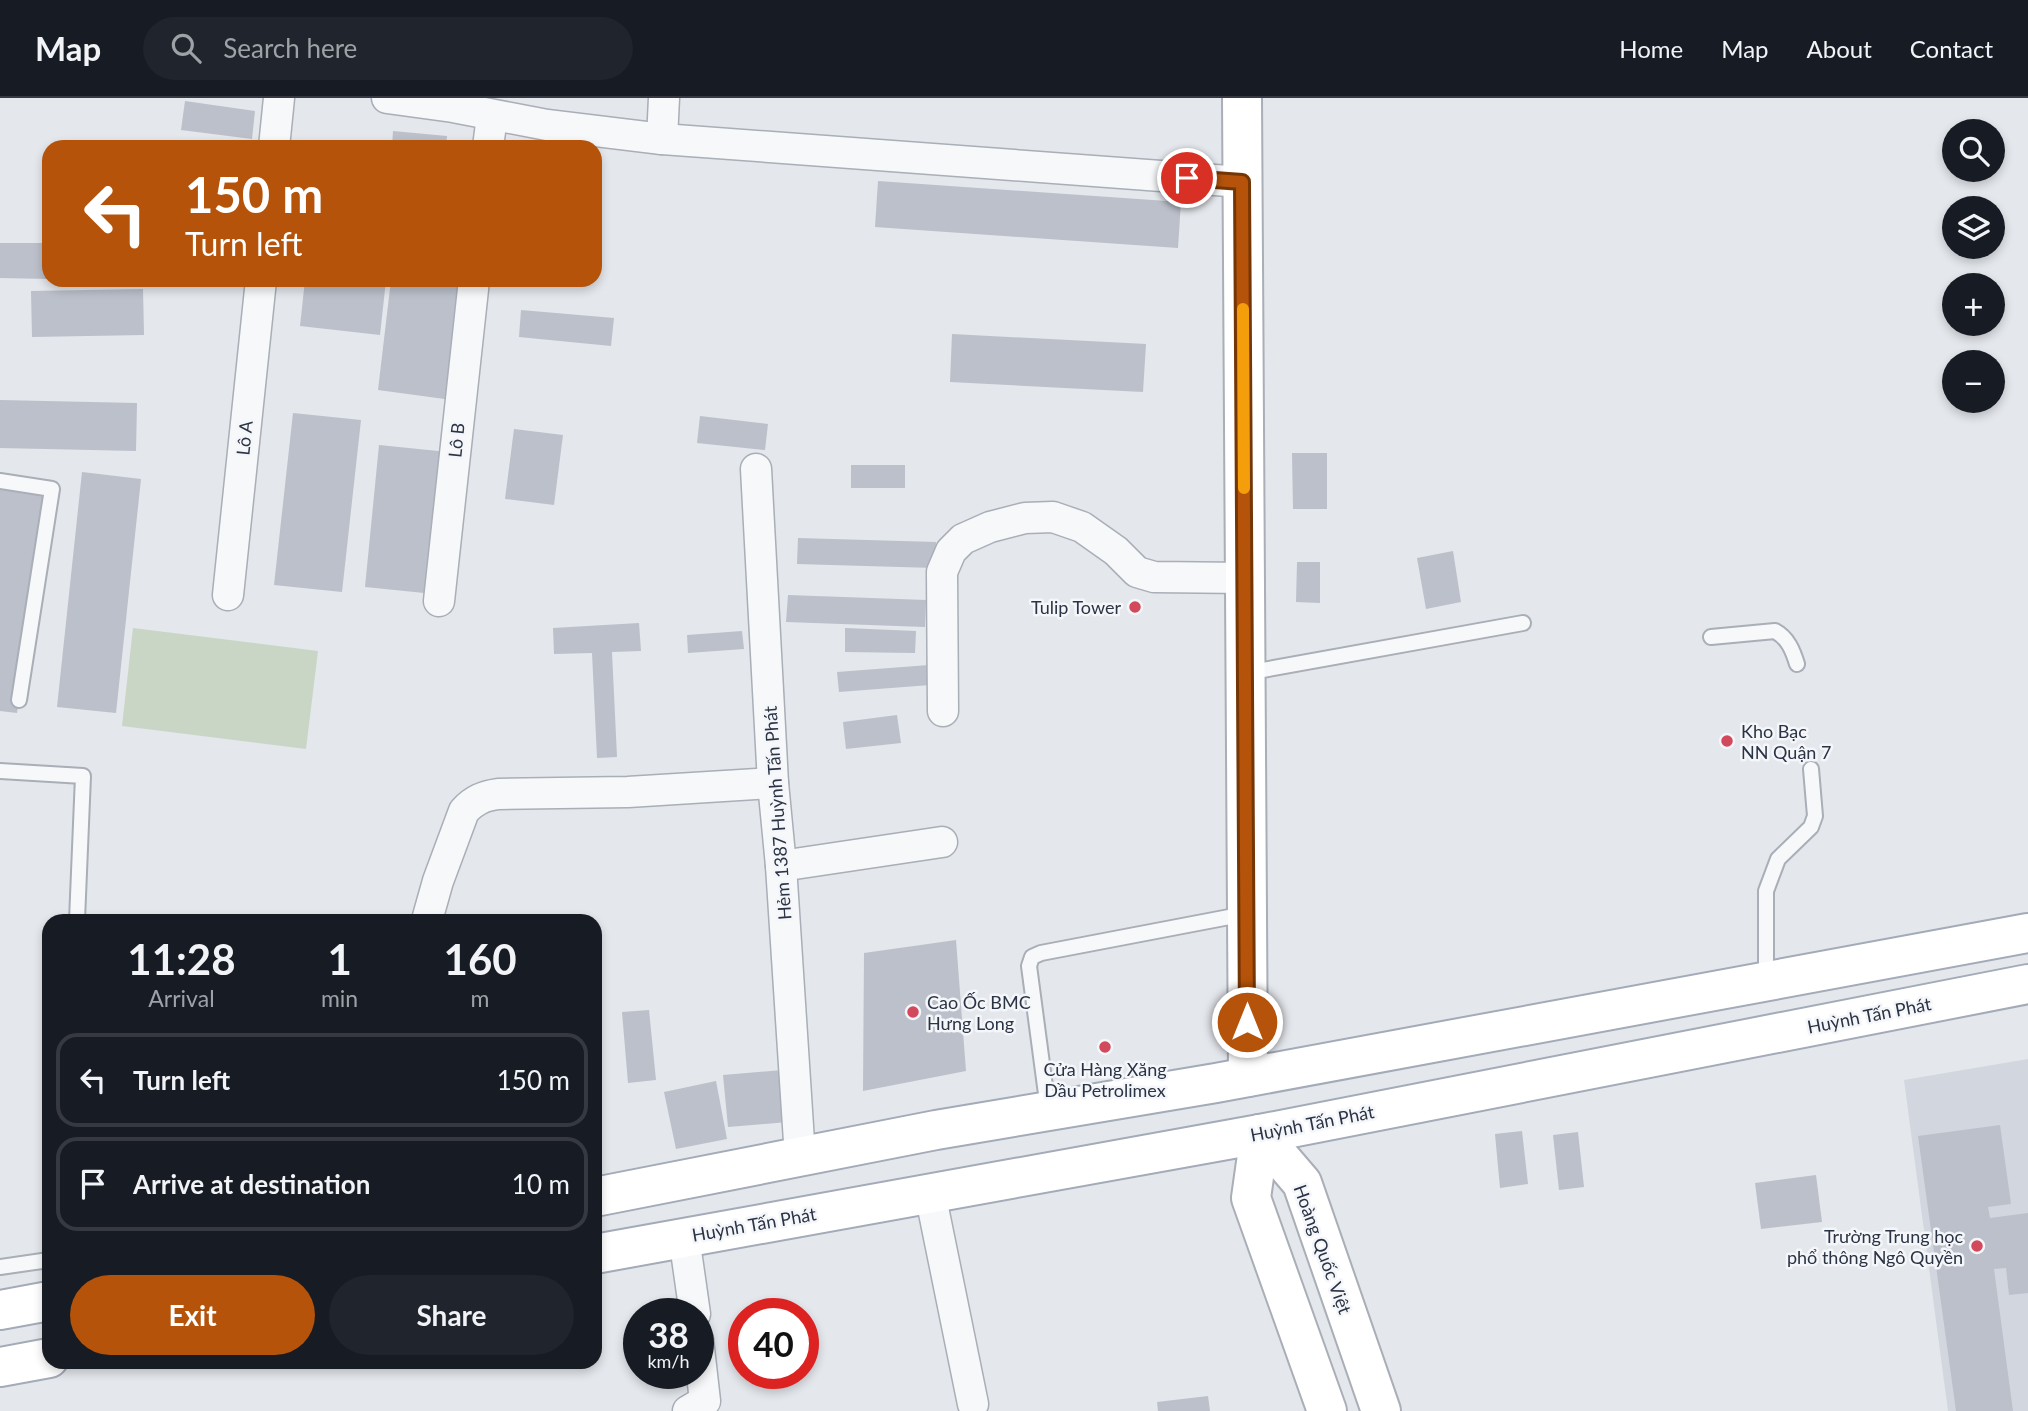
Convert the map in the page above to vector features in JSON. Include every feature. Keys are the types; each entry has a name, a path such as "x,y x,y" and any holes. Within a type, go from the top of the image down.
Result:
{"main road":[{"path":"1242,98 1248,1077 1260,1134 1251,1198 1327,1411"},
{"path":"602,1196 1049,1111 1248,1077 2028,933"},
{"name":"Huỳnh Tấn Phát","path":"602,1253 1260,1134 2028,984"},
{"name":"Hoàng Quốc Việt","path":"1260,1134 1303,1183 1381,1411"},
{"path":"0,1310 42,1302"},
{"path":"0,1367 42,1358"}],"street":[{"path":"275,140 279,98"},
{"path":"387,98 453,107 547,125 662,139 1242,182"},
{"path":"662,139 664,98"},
{"path":"489,140 492,116"},
{"name":"Lô A","path":"228,595 260,287"},
{"name":"Lô B","path":"439,601 473,287"},
{"name":"Hẻm 1387 Huỳnh Tấn Phát","path":"755,469 773,783 800,1157"},
{"path":"943,711 942,572 951,551 963,539 990,527 1026,518 1053,517 1082,527 1116,551 1137,572 1154,577 1245,578"},
{"path":"429,914 464,811 471,803 498,794 628,792 773,783"},
{"path":"781,866 942,842"},
{"path":"930,1193 972,1404"},
{"path":"684,1237 693,1298"},
{"path":"688,1411 705,1401 704,1389"}],"lane":[{"path":"0,481 52,489 19,699"},
{"path":"1245,673 1523,623"},
{"path":"1711,637 1774,631 1783,635 1797,664"},
{"path":"1766,980 1766,891 1778,859 1811,827 1815,816 1811,769"},
{"path":"0,771 83,776 77,914"},
{"path":"1049,1111 1030,966 1032,957 1041,953 1247,914"},
{"path":"0,1267 42,1261"}],"shaded area":[{"name":"Trường Trung học phổ thông Ngô Quyền","path":"2028,1059 2028,1411 1948,1411 1904,1080"}],"green space":[{"path":"133,628 318,651 306,749 122,726"}],"building":[{"path":"185,101 255,111 252,139 181,130"},
{"path":"393,131 447,136 447,140 392,140"},
{"path":"878,181 1181,202 1178,248 875,227"},
{"path":"0,243 42,243 42,279 0,278"},
{"path":"304,287 385,287 380,335 300,326"},
{"path":"390,287 466,287 452,400 378,390"},
{"path":"143,289 144,335 32,337 31,291"},
{"path":"521,310 614,318 611,346 519,337"},
{"path":"952,334 1146,344 1143,392 950,382"},
{"path":"0,400 137,403 136,451 0,448"},
{"path":"293,413 361,420 342,592 274,585"},
{"path":"700,416 768,424 765,450 697,443"},
{"path":"514,429 563,435 554,505 505,499"},
{"path":"379,445 448,452 434,594 365,587"},
{"path":"1292,453 1327,453 1327,509 1293,509"},
{"path":"851,465 905,465 905,488 851,488"},
{"path":"82,472 141,479 116,713 57,707"},
{"path":"0,482 50,490 17,713 0,711"},
{"path":"798,538 936,542 935,568 797,564"},
{"path":"1453,551 1461,602 1426,609 1417,558"},
{"path":"1297,562 1320,562 1320,603 1296,602"},
{"path":"788,595 926,600 925,627 786,622"},
{"path":"639,623 641,651 612,652 617,757 597,758 592,653 554,654 553,628"},
{"path":"845,628 916,631 915,653 845,652"},
{"path":"742,631 744,649 688,653 687,635"},
{"path":"929,665 930,685 839,692 837,672"},
{"path":"897,715 901,743 846,749 843,722"},
{"name":"Cao Ốc BMC Hưng Long","path":"956,940 966,1071 863,1091 864,953"},
{"path":"649,1010 656,1080 628,1083 622,1012"},
{"path":"783,1070 788,1122 728,1127 723,1075"},
{"path":"716,1081 727,1139 676,1149 664,1092"},
{"path":"2000,1125 2011,1204 1988,1207 1990,1218 2028,1213 2028,1293 2009,1295 2006,1268 1994,1269 2013,1411 1956,1411 1918,1136"},
{"path":"1522,1131 1528,1184 1500,1188 1495,1134"},
{"path":"1578,1132 1584,1187 1559,1190 1553,1135"},
{"path":"1816,1175 1822,1222 1761,1229 1755,1183"},
{"path":"1208,1396 1210,1411 1158,1411 1157,1402"}],"slow traffic":[{"path":"1243,309 1244,488"}],"place":[{"name":"Tulip Tower","path":"1135,607"},
{"name":"Kho Bạc NN Quận 7","path":"1727,741"},
{"name":"Cao Ốc BMC Hưng Long","path":"913,1012"},
{"name":"Cửa Hàng Xăng Dầu Petrolimex","path":"1105,1047"},
{"name":"Trường Trung học phổ thông Ngô Quyền","path":"1977,1246"}],"route":[{"path":"1187,178 1242,182 1247,1022"}]}
